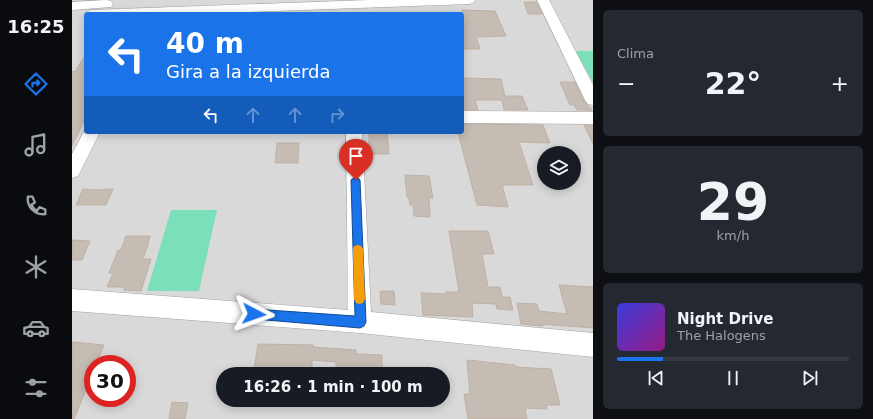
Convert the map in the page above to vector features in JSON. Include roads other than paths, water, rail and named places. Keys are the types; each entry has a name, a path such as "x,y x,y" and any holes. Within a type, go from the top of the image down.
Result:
{"street":[{"path":"111,12 208,0"},
{"path":"72,6 351,6 470,0"},
{"path":"543,0 593,100"},
{"path":"72,15 84,14"},
{"path":"464,117 593,118"},
{"path":"72,171 91,134"},
{"path":"354,134 360,322"},
{"path":"72,300 360,322 593,345"}]}
